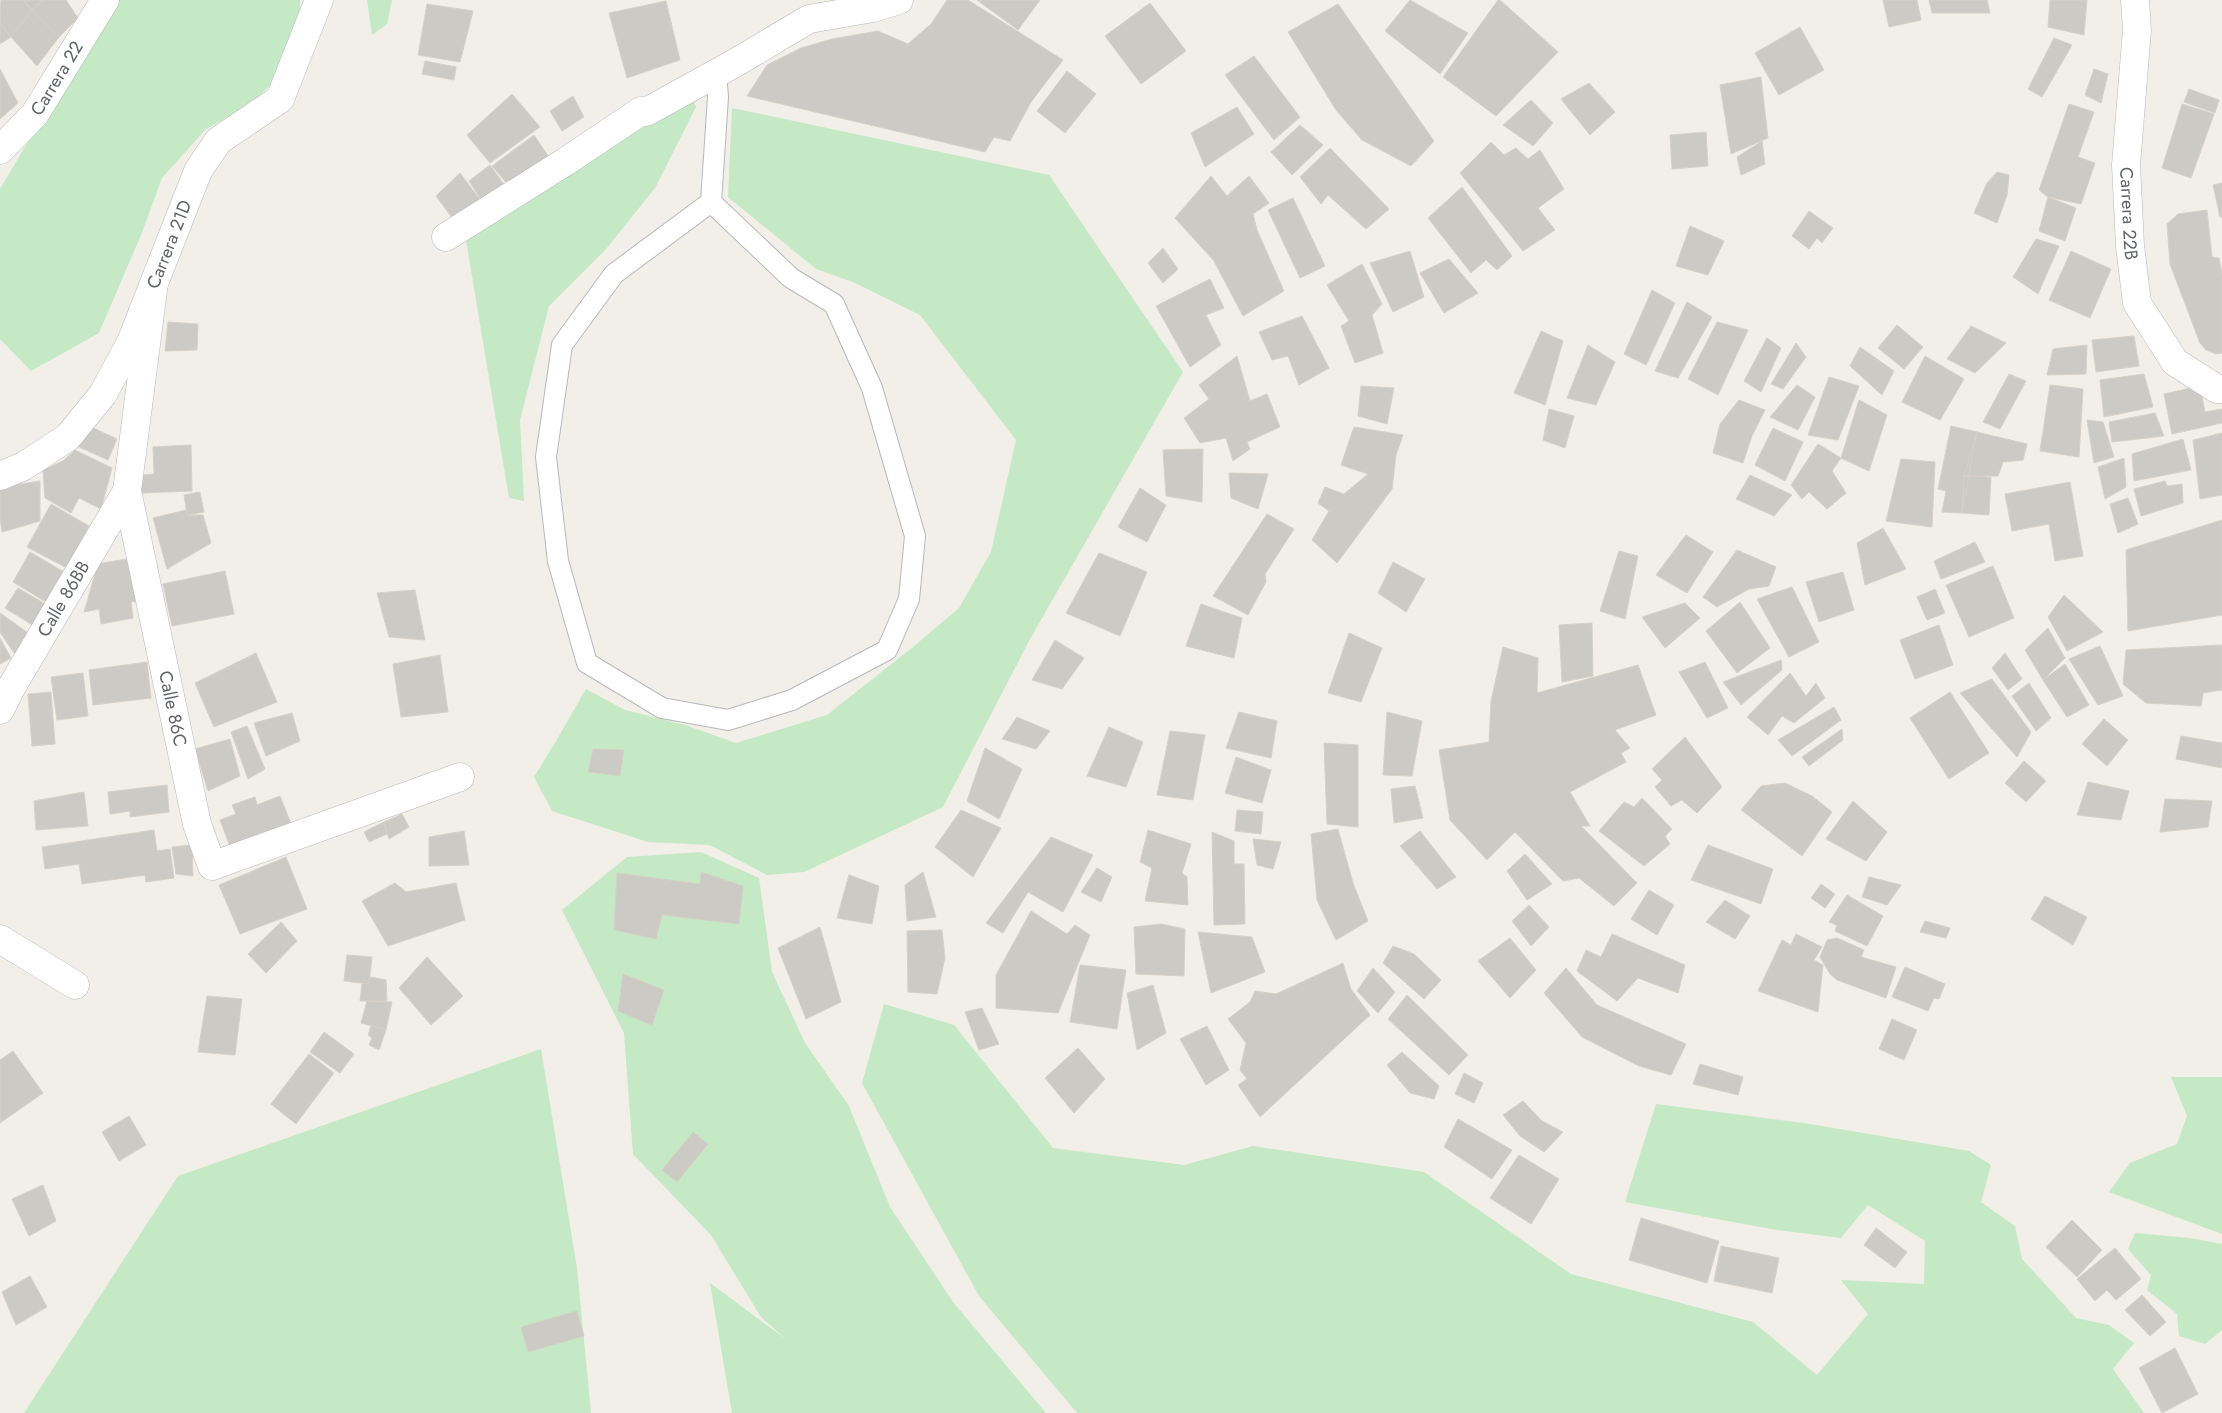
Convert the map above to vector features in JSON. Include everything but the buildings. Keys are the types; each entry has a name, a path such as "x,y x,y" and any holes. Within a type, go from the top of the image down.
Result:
{"street":[{"name":"Carrera 22","path":"0,150 35,114 105,0"},
{"name":"Carrera 21D","path":"0,476 24,466 68,438 103,394 131,342 153,290 198,171 218,141 280,98 319,0"},
{"path":"446,237 565,162 641,111 646,112 735,63 809,19 873,8 899,0"},
{"name":"Carrera 22B","path":"2135,0 2137,30 2126,166 2130,246 2137,303 2175,362 2217,389 2222,389"},
{"name":"Calle 86C","path":"153,290 127,491 197,824 212,866 460,777"},
{"name":"Calle 86BB","path":"0,710 16,679 127,491"},
{"path":"0,939 75,986"}],"lane":[{"path":"711,202 791,278 834,304 872,388 915,536 909,599 887,650 792,700 728,720 662,708 587,663 558,561 546,457 562,345 614,274 711,202 718,97 716,72"}],"green space":[{"path":"112,0 300,0 301,18 278,78 251,103 205,130 162,178 141,235 99,333 31,371 0,339 0,189"},
{"path":"367,0 392,0 387,24 372,35"},
{"path":"693,98 696,107 655,188 606,249 549,306 520,420 524,501 509,498 465,234"},
{"path":"732,108 1049,175 1183,372 1030,639 943,807 804,872 767,875 710,845 648,842 552,811 534,777 586,689 625,710 685,725 736,743 827,715 959,608 991,552 1016,440 920,315 853,282 816,269 728,197"},
{"path":"701,852 759,878 772,972 805,1043 849,1106 890,1207 953,1302 1046,1413 732,1413 710,1283 787,1340 761,1317 711,1235 633,1154 624,1033 562,910 627,857"},
{"path":"884,1004 954,1025 1053,1148 1184,1165 1253,1146 1424,1172 1571,1274 1753,1322 1817,1375 1868,1314 1841,1280 1924,1284 1925,1241 1868,1205 1841,1238 1771,1229 1625,1202 1656,1104 1804,1123 1969,1151 1991,1165 1981,1202 2015,1226 2022,1259 2076,1318 2109,1325 2134,1343 2113,1369 2144,1413 1077,1413 979,1296 862,1083"},
{"path":"541,1049 577,1268 591,1413 24,1413 178,1176"},
{"path":"2171,1077 2222,1077 2222,1234 2109,1192 2130,1163 2177,1144 2187,1116"},
{"path":"2135,1233 2190,1238 2222,1244 2222,1330 2205,1344 2179,1336 2177,1314 2147,1290 2151,1275 2128,1249"}]}
